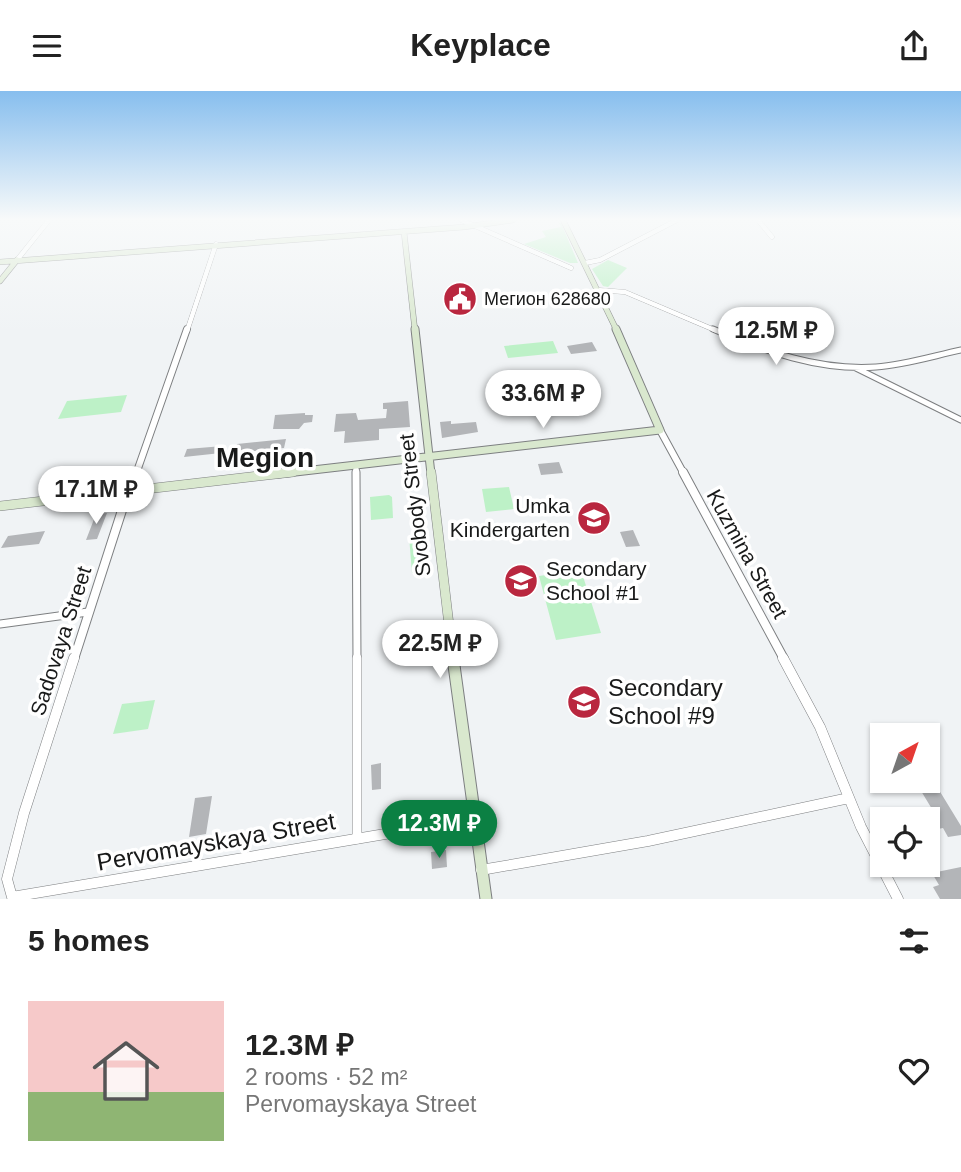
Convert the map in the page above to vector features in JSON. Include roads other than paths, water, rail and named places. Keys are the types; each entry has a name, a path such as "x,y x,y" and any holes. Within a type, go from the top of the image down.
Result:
{"main road":[{"path":"0,281 19,258"},
{"path":"0,260 23,258"},
{"name":"Svobody Street","path":"407,258 429,457 486,899"},
{"name":"Kuzmina Street","path":"582,258 660,430"},
{"path":"0,506 660,430"}],"street":[{"name":"Sadovaya Street","path":"9,894 7,879 24,813 88,612 147,449 211,258"},
{"path":"547,258 571,268"},
{"path":"585,263 604,258"},
{"path":"597,290 625,292 773,353 811,363 856,367 896,364 961,350"},
{"path":"856,367 961,420"},
{"name":"Kuzmina Street","path":"660,430 820,727 849,798 898,899"},
{"path":"356,465 357,839"},
{"path":"0,624 88,612"},
{"path":"481,870 648,841 849,798"},
{"name":"Pervomayskaya Street","path":"9,894 21,897 474,819"}],"place":[{"name":"Мегион 628680","path":"460,299"},
{"name":"Umka Kindergarten","path":"594,518"},
{"name":"Secondary School #1","path":"521,581"},
{"name":"Secondary School #9","path":"584,702"}],"district":[{"name":"Megion","path":"265,457"}]}
